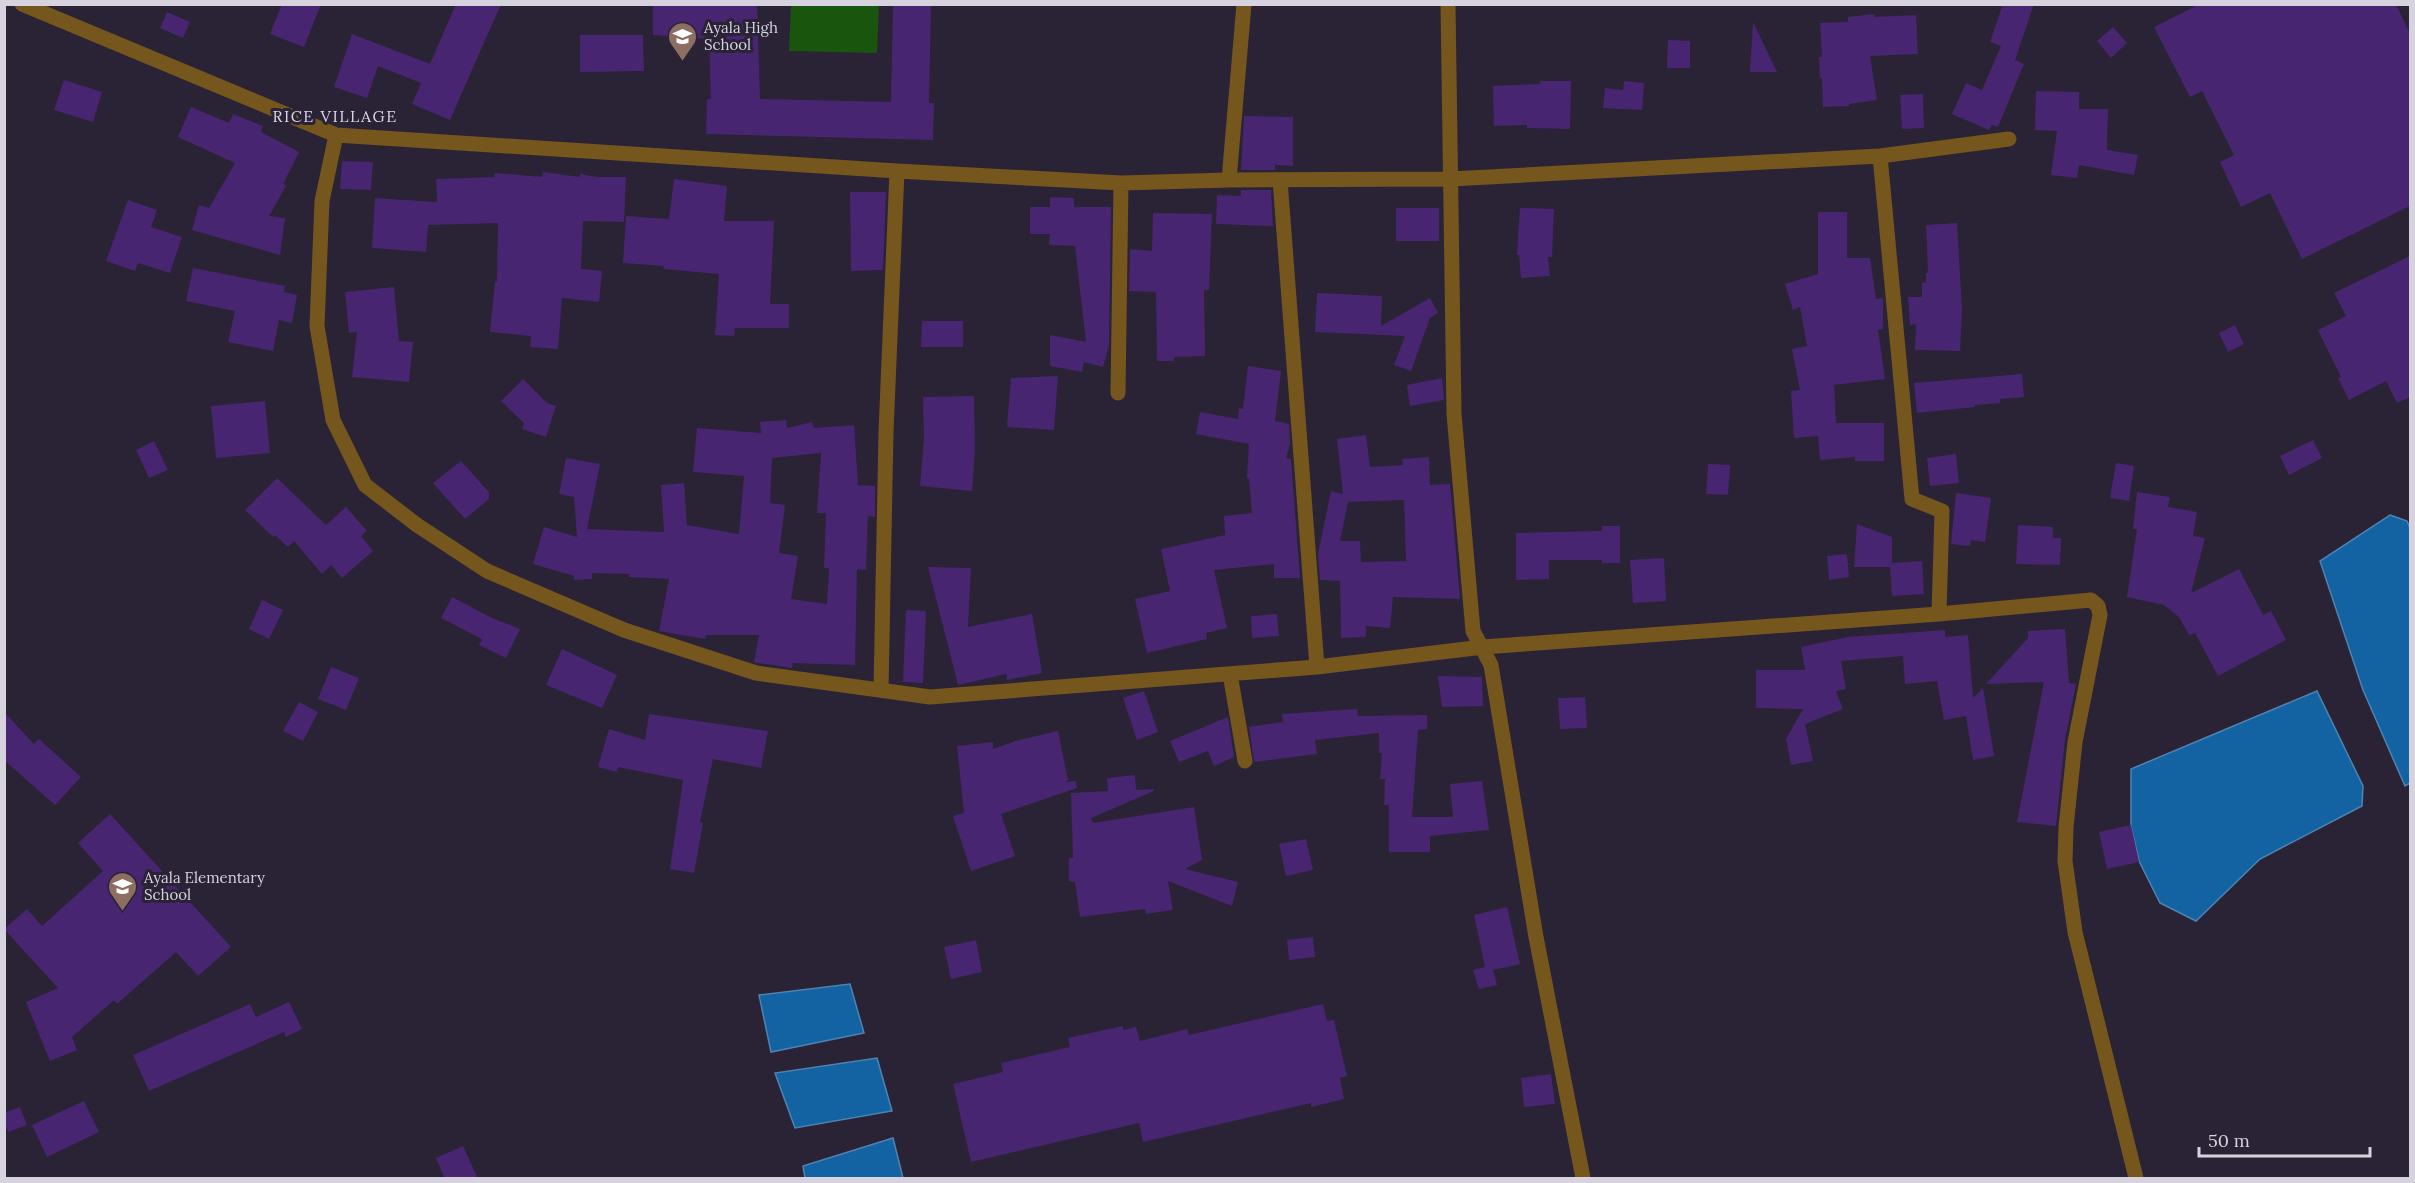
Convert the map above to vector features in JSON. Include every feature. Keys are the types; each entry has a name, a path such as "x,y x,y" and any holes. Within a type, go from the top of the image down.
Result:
{"street":[{"path":"22,4 336,135 1121,183 1451,179 1880,156 2009,139"},
{"path":"1229,180 1244,4"},
{"path":"1448,4 1454,414 1473,631 1491,665 1536,937 1583,1179"},
{"path":"336,135 322,201 317,326 333,420 365,484 417,525 487,572 624,630 756,673 930,697 1317,667 1483,647 1939,614 2091,600 2098,606 2100,615 2075,742 2066,827 2066,861 2075,932 2136,1179"},
{"path":"1880,156 1912,499 1942,512 1939,614"},
{"path":"881,690 886,432 897,171"},
{"path":"1280,180 1317,667"},
{"path":"1118,393 1121,183"},
{"path":"1230,674 1245,761"}],"green space":[{"path":"791,5 879,5 877,53 789,51"}],"water":[{"path":"2390,515 2407,521 2410,528 2410,783 2405,786 2363,690 2320,561"},
{"path":"2317,691 2363,786 2362,806 2260,859 2196,921 2160,903 2139,861 2131,826 2131,769"},
{"path":"850,984 864,1033 771,1052 759,995"},
{"path":"877,1058 892,1111 795,1128 775,1073"},
{"path":"893,1138 903,1178 805,1178 803,1166"}],"building":[{"path":"282,4 321,4 304,47 270,34"},
{"path":"456,4 501,4 450,120 412,104 421,83 378,66 367,98 334,87 352,34 430,64"},
{"path":"653,4 757,4 760,99 891,102 893,4 931,4 929,103 934,103 933,140 706,134 707,99 711,99 709,39 653,35"},
{"path":"2003,4 2034,4 2015,60 2024,64 1998,127 1992,125 1989,130 1952,114 1966,83 1982,90 2001,46 1990,42"},
{"path":"2200,4 2396,4 2410,34 2410,206 2302,259 2270,193 2241,207 2220,162 2234,155 2202,91 2190,97 2154,27"},
{"path":"167,12 190,22 183,38 160,28"},
{"path":"1874,14 1874,17 1916,15 1918,54 1870,56 1877,100 1849,104 1849,106 1823,107 1819,57 1822,57 1820,23 1848,22 1848,17"},
{"path":"1753,22 1777,72 1750,72"},
{"path":"2113,27 2127,43 2111,58 2097,41"},
{"path":"580,35 643,35 644,71 580,72"},
{"path":"1668,40 1690,41 1690,68 1667,68"},
{"path":"64,80 102,92 93,122 54,110"},
{"path":"1540,81 1571,81 1570,129 1527,128 1527,125 1494,126 1493,86 1540,84"},
{"path":"1624,81 1644,83 1642,110 1603,108 1605,88 1623,90"},
{"path":"2036,91 2079,92 2079,109 2108,109 2107,150 2138,155 2134,175 2079,165 2077,178 2051,175 2057,131 2035,130"},
{"path":"1923,94 1924,128 1902,129 1900,95"},
{"path":"191,107 229,123 233,114 263,126 261,132 299,152 283,184 286,186 269,216 285,218 280,255 192,230 199,205 209,208 235,163 178,137"},
{"path":"1244,116 1293,117 1293,166 1275,165 1275,170 1241,170"},
{"path":"342,161 373,162 371,190 340,189"},
{"path":"543,172 580,177 580,174 597,177 626,177 624,222 583,221 581,269 602,271 599,302 562,298 558,349 530,347 531,336 490,332 495,281 497,282 498,223 428,225 426,252 372,248 375,198 437,202 436,179 494,177 495,173 542,177"},
{"path":"674,179 727,186 724,221 774,221 770,304 789,304 789,328 735,328 734,336 715,335 719,274 623,263 626,216 669,219"},
{"path":"1241,190 1271,190 1273,226 1216,224 1217,195 1241,196"},
{"path":"850,192 886,192 883,270 851,271"},
{"path":"1050,197 1074,198 1074,207 1111,207 1109,345 1103,367 1084,362 1082,372 1050,366 1050,335 1086,342 1075,246 1049,245 1050,234 1030,234 1030,207 1050,207"},
{"path":"128,200 157,210 151,227 182,237 170,273 138,263 135,271 106,261"},
{"path":"1396,208 1439,208 1439,241 1396,241"},
{"path":"1520,208 1554,209 1552,257 1548,257 1550,276 1521,278 1519,255 1517,255"},
{"path":"1818,212 1847,212 1847,258 1870,258 1876,299 1883,298 1883,329 1878,330 1885,379 1834,385 1836,423 1884,423 1884,461 1855,461 1855,457 1820,460 1818,436 1794,438 1791,391 1800,390 1792,349 1807,346 1800,307 1793,310 1785,284 1818,274"},
{"path":"1153,213 1212,214 1209,290 1204,290 1205,356 1174,357 1174,361 1157,361 1156,292 1129,291 1130,249 1152,251"},
{"path":"1957,223 1962,309 1960,351 1915,350 1916,324 1910,325 1908,297 1922,297 1922,283 1926,282 1926,273 1928,273 1926,225"},
{"path":"2410,256 2410,397 2397,403 2386,381 2349,400 2338,378 2341,377 2318,330 2346,316 2334,293"},
{"path":"193,268 285,286 284,292 297,295 292,323 279,320 273,351 228,342 235,311 186,301"},
{"path":"394,287 399,341 413,342 409,382 352,377 357,332 349,333 345,292"},
{"path":"1317,293 1382,296 1381,326 1430,298 1438,313 1430,318 1411,371 1394,365 1405,336 1315,332"},
{"path":"922,321 963,321 963,347 921,347"},
{"path":"2235,325 2244,344 2228,352 2219,333"},
{"path":"1248,366 1281,371 1275,421 1289,424 1290,444 1286,458 1291,459 1300,578 1274,578 1274,564 1214,570 1227,628 1206,633 1207,639 1147,653 1135,599 1170,591 1161,549 1225,535 1224,516 1252,513 1249,479 1247,478 1249,444 1196,434 1200,412 1238,419 1239,408 1243,409"},
{"path":"2022,374 2024,397 2000,399 2000,403 1975,405 1975,407 1917,413 1914,383"},
{"path":"1058,376 1054,430 1007,427 1011,378"},
{"path":"1442,378 1444,400 1410,406 1407,385"},
{"path":"523,379 547,403 556,406 546,437 522,429 524,423 501,401"},
{"path":"974,396 975,451 972,491 920,486 924,439 923,397"},
{"path":"265,401 270,453 216,458 211,406"},
{"path":"786,420 787,428 812,422 814,428 854,425 858,485 875,486 875,517 868,516 866,570 857,569 855,665 793,663 792,668 754,662 759,635 706,635 705,639 659,631 669,579 629,577 629,574 592,573 592,579 574,580 574,576 533,564 544,527 577,537 574,497 559,494 566,458 600,464 587,529 664,532 661,485 684,483 687,525 739,534 744,476 693,472 697,428 761,433 760,422","holes":["821,453 817,513 826,513 824,568 829,568 827,604 791,599 798,556 779,553 785,505 770,503 772,458"]},
{"path":"1366,435 1370,467 1403,465 1402,459 1429,457 1430,485 1450,484 1460,599 1393,597 1390,628 1366,626 1366,637 1341,638 1340,581 1320,580 1318,554 1331,491 1343,494 1337,439","holes":["1404,500 1406,561 1361,562 1360,541 1340,541 1348,502"]},
{"path":"2313,440 2322,458 2289,475 2280,456"},
{"path":"154,441 168,470 149,478 136,450"},
{"path":"1956,454 1959,483 1930,486 1927,458"},
{"path":"461,461 489,492 489,499 465,519 433,483"},
{"path":"2116,463 2134,466 2129,501 2110,498"},
{"path":"1708,464 1730,465 1728,495 1706,494"},
{"path":"277,478 326,525 346,507 367,531 361,536 373,551 342,578 331,565 322,574 294,541 288,547 275,535 273,537 245,510"},
{"path":"2137,492 2170,497 2168,507 2197,512 2193,536 2205,538 2191,593 2239,569 2263,615 2271,611 2286,640 2218,676 2195,633 2189,635 2179,617 2164,605 2127,597 2137,529 2133,529"},
{"path":"1956,493 1991,498 1985,542 1971,540 1970,546 1951,544"},
{"path":"1857,524 1892,537 1892,563 1922,561 1924,594 1892,596 1890,567 1854,567"},
{"path":"2018,525 2053,527 2053,538 2061,538 2060,565 2016,564"},
{"path":"1602,526 1620,526 1620,563 1602,563 1602,560 1549,560 1549,579 1516,580 1516,533 1602,531"},
{"path":"1847,554 1849,577 1829,580 1827,556"},
{"path":"1664,558 1666,601 1633,603 1630,560"},
{"path":"928,567 971,568 968,627 1032,614 1042,673 1007,680 1006,674 958,685"},
{"path":"452,597 492,618 520,629 506,658 479,645 482,639 441,618"},
{"path":"262,600 283,610 269,639 249,629"},
{"path":"906,610 926,611 923,683 903,682"},
{"path":"1277,614 1279,636 1252,638 1251,616"},
{"path":"2065,629 2069,683 2076,684 2065,740 2056,826 2017,822 2044,682 1986,684 2028,638 2028,631"},
{"path":"1945,630 1945,637 1968,635 1973,698 1983,688 1994,756 1973,760 1966,716 1944,720 1937,681 1905,684 1903,656 1841,661 1846,689 1836,691 1843,709 1805,724 1813,761 1791,765 1786,739 1803,709 1756,708 1756,670 1805,670 1801,647 1848,637"},
{"path":"562,649 617,675 602,708 546,685"},
{"path":"331,667 359,678 346,710 318,699"},
{"path":"1438,676 1482,677 1483,706 1442,707"},
{"path":"1144,691 1158,732 1137,740 1123,698"},
{"path":"1585,697 1587,728 1560,729 1558,698"},
{"path":"299,702 318,712 303,741 283,731"},
{"path":"1357,709 1358,716 1427,715 1427,729 1418,730 1412,817 1453,817 1450,784 1482,781 1489,830 1430,836 1430,852 1389,852 1389,805 1384,805 1385,779 1380,779 1382,753 1379,753 1379,733 1315,740 1317,754 1254,762 1249,727 1283,722 1282,714"},
{"path":"4,712 34,744 39,739 81,777 55,805 4,760"},
{"path":"649,714 768,731 761,768 713,759 700,822 703,823 694,873 670,869 683,780 618,767 617,772 598,767 609,729 645,740"},
{"path":"1228,717 1234,757 1214,766 1208,751 1179,762 1170,741"},
{"path":"1058,731 1068,780 1065,782 1076,781 1077,788 1001,814 1015,856 971,871 953,816 964,813 957,746 993,742 993,749"},
{"path":"1135,775 1136,790 1154,789 1154,791 1091,818 1093,823 1194,807 1202,860 1185,869 1238,882 1232,906 1168,881 1173,910 1146,914 1145,909 1080,917 1075,882 1069,881 1069,858 1073,858 1071,793 1108,791 1107,778"},
{"path":"110,814 231,947 198,976 176,952 117,1004 114,1000 72,1037 77,1050 50,1061 26,1002 58,988 4,929 27,909 42,926 103,871 78,843"},
{"path":"2131,825 2139,862 2107,869 2099,832"},
{"path":"1306,839 1313,870 1286,876 1279,844"},
{"path":"1507,907 1520,964 1493,970 1497,985 1479,989 1473,970 1485,967 1474,915"},
{"path":"1313,937 1315,957 1289,960 1287,940"},
{"path":"976,940 982,972 951,979 944,947"},
{"path":"289,1002 302,1029 286,1037 284,1032 149,1091 133,1055 250,1004 256,1017"},
{"path":"1323,1004 1327,1021 1334,1020 1347,1076 1340,1078 1344,1099 1311,1107 1311,1103 1143,1142 1139,1123 971,1162 953,1084 1003,1072 1001,1063 1070,1047 1068,1038 1123,1026 1123,1030 1136,1027 1140,1041 1187,1029 1189,1035"},
{"path":"1551,1074 1555,1104 1524,1107 1521,1078"},
{"path":"84,1101 99,1132 47,1157 32,1125"},
{"path":"20,1107 27,1125 8,1132 4,1123 4,1113"},
{"path":"463,1146 478,1179 445,1179 436,1158"}],"place":[{"name":"Ayala High School","path":"683,62"},
{"name":"Ayala Elementary School","path":"123,912"}],"district":[{"name":"RICE VILLAGE","path":"335,116"}]}
